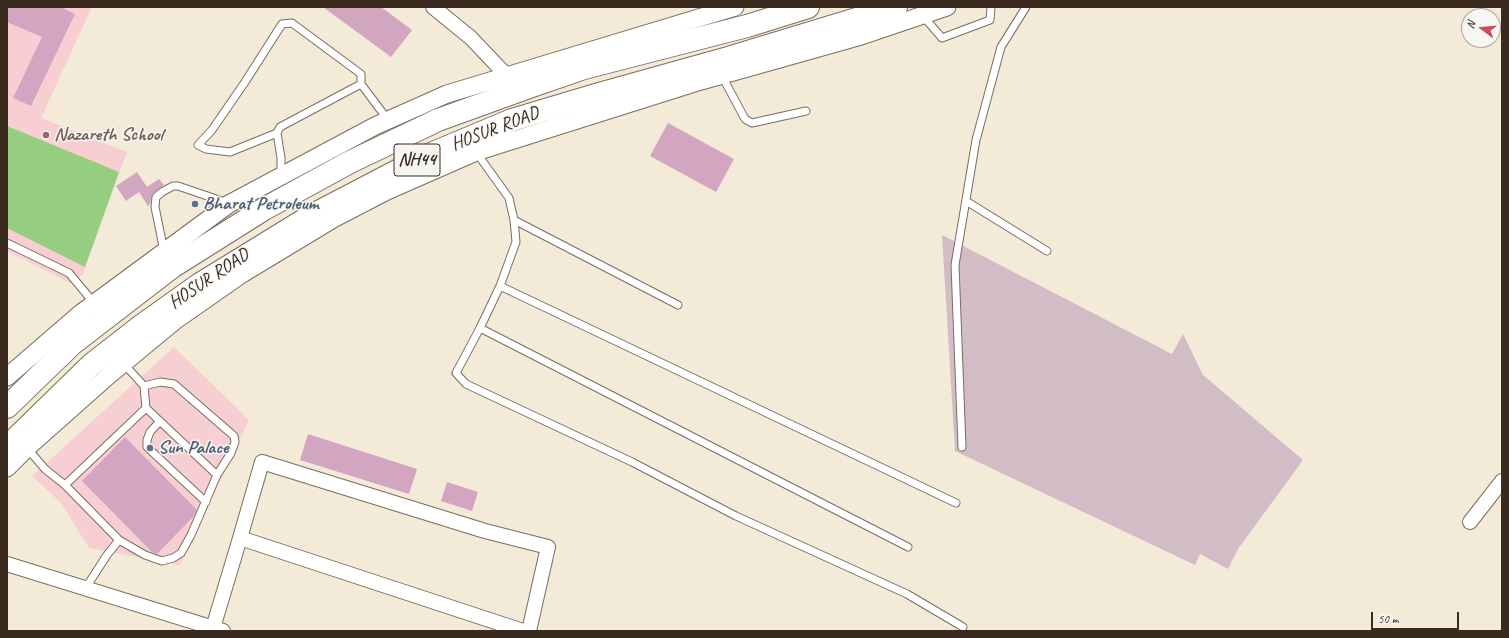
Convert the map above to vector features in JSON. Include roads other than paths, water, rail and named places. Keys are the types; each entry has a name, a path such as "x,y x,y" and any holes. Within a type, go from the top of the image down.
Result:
{"highway":[{"name":"HOSUR ROAD","path":"7,407 72,344 172,267 264,209 376,148 438,120 479,104 576,71 748,26 808,7"},
{"name":"HOSUR ROAD","path":"17,447 91,365 141,326 200,284 309,217 426,156 512,120 728,58 896,7"}],"street":[{"path":"433,7 471,38 507,76"},
{"path":"7,377 94,303 229,204 388,120 447,94 735,7"},
{"path":"7,468 17,447 124,364 176,320 242,274 268,258 333,219 387,191 476,152 722,76 860,36 947,7"},
{"path":"7,564 218,630 240,538 262,462 485,531 548,547 529,631"},
{"path":"1470,522 1502,481"},
{"path":"240,538 523,631"}],"lane":[{"path":"922,15 942,38 990,20 992,7"},
{"path":"962,447 955,266 976,140 1001,47 1026,7"},
{"path":"277,133 230,152 206,149 198,145 212,130 233,100 282,24 292,23 361,74 361,84 388,120"},
{"path":"722,76 745,119 752,123 806,111"},
{"path":"281,176 281,158 277,133 280,127 361,84"},
{"path":"476,152 509,198 514,220 516,242 500,286 456,373 466,384 632,462 736,516 907,594 963,627"},
{"path":"164,252 155,207 156,197 162,192 173,186 178,186 229,204"},
{"path":"966,201 1047,251"},
{"path":"514,220 678,305"},
{"path":"7,243 69,273 94,303"},
{"path":"500,286 956,503"},
{"path":"480,328 908,547"},
{"path":"124,364 144,386 146,408 218,475"},
{"path":"17,447 65,485 119,540 145,555 162,561 173,558 181,553 188,541 218,475 231,453 235,442 234,436 174,384 160,382 144,386"},
{"path":"65,485 146,408"},
{"path":"160,421 150,432 147,440 147,447 206,502"},
{"path":"85,589 107,555 119,540"}],"place":[{"name":"Nazareth School","path":"46,135"},
{"name":"Bharat Petroleum","path":"195,204"},
{"name":"Sun Palace","path":"150,448"}]}
